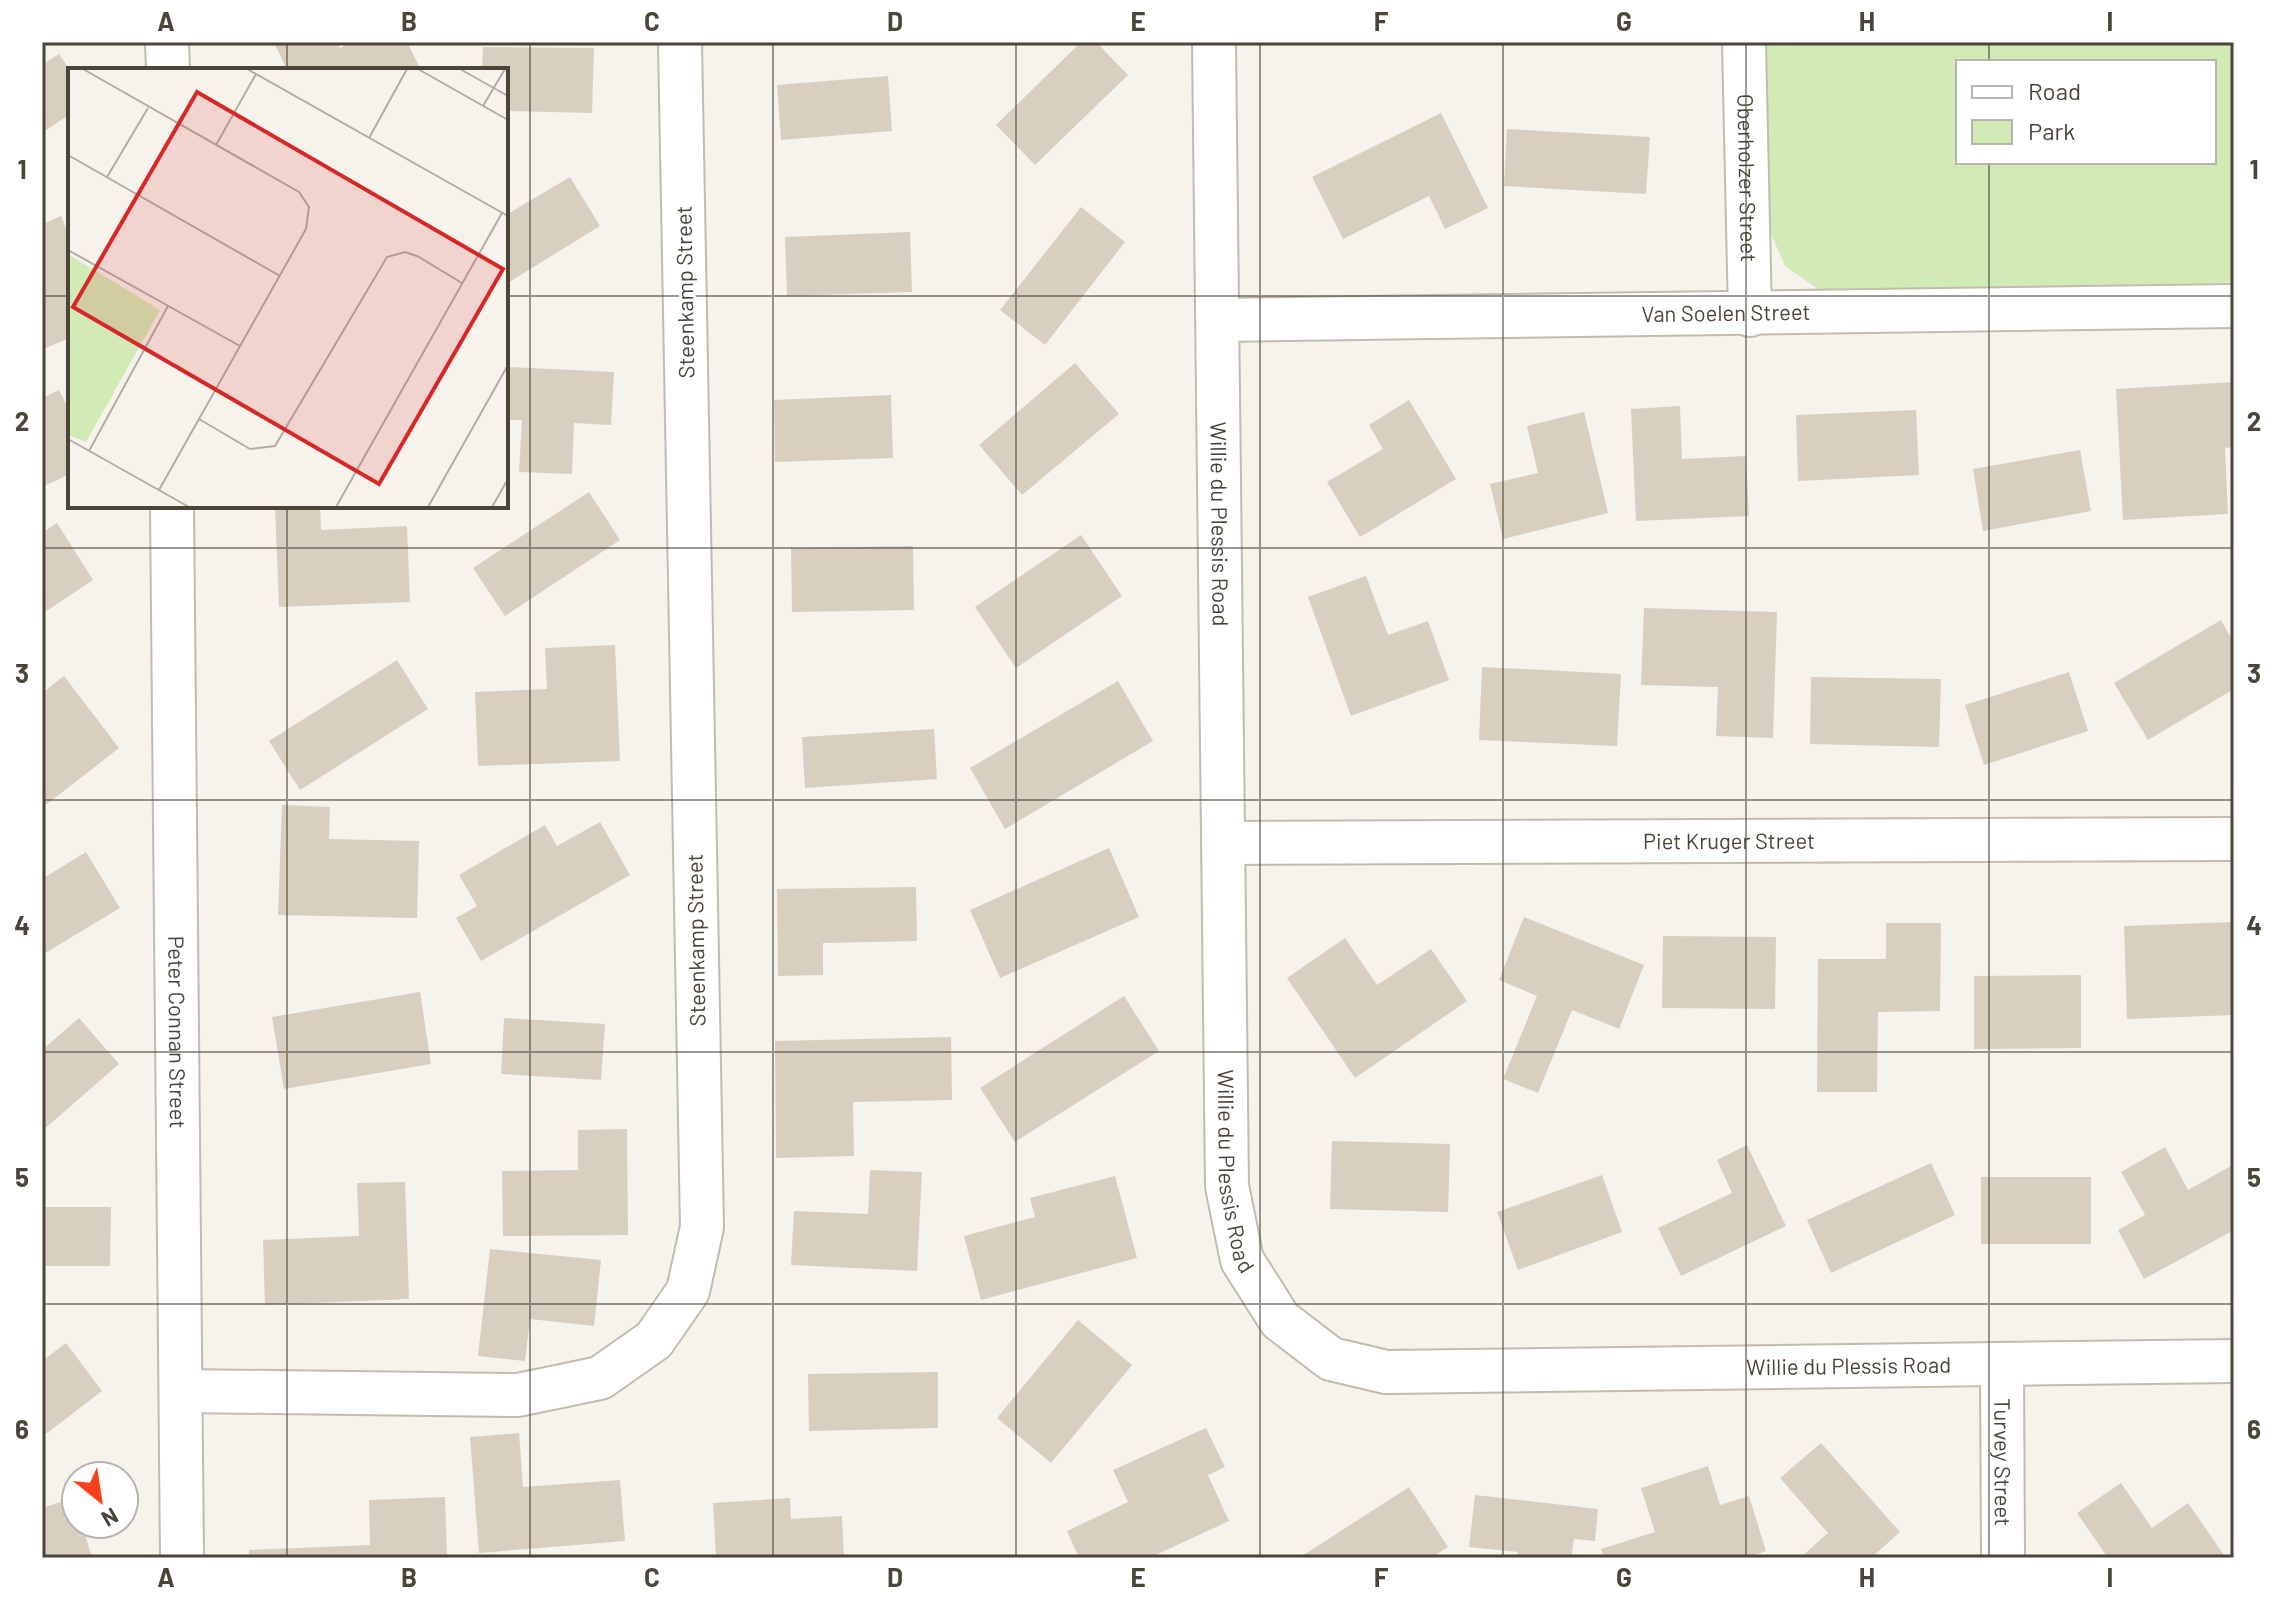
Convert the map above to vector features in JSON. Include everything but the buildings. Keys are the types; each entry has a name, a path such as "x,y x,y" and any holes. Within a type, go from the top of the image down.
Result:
{"street":[{"path":"167,42 168,68"},
{"name":"Steenkamp Street","path":"181,1391 518,1395 600,1378 654,1340 688,1291 702,1227 680,42"},
{"name":"Willie du Plessis Road","path":"1214,42 1227,1186 1242,1260 1280,1320 1331,1359 1386,1372 2234,1361"},
{"name":"Oberholzer Street","path":"1744,42 1750,315"},
{"name":"Van Soelen Street","path":"1218,320 2234,306"},
{"name":"Peter Connan Street","path":"172,508 182,1558"},
{"name":"Piet Kruger Street","path":"1223,843 2234,839"},
{"name":"Turvey Street","path":"2002,1366 2003,1558"}],"green space":[{"path":"1763,42 2234,42 2234,285 1821,291 1785,266 1766,222"}]}
